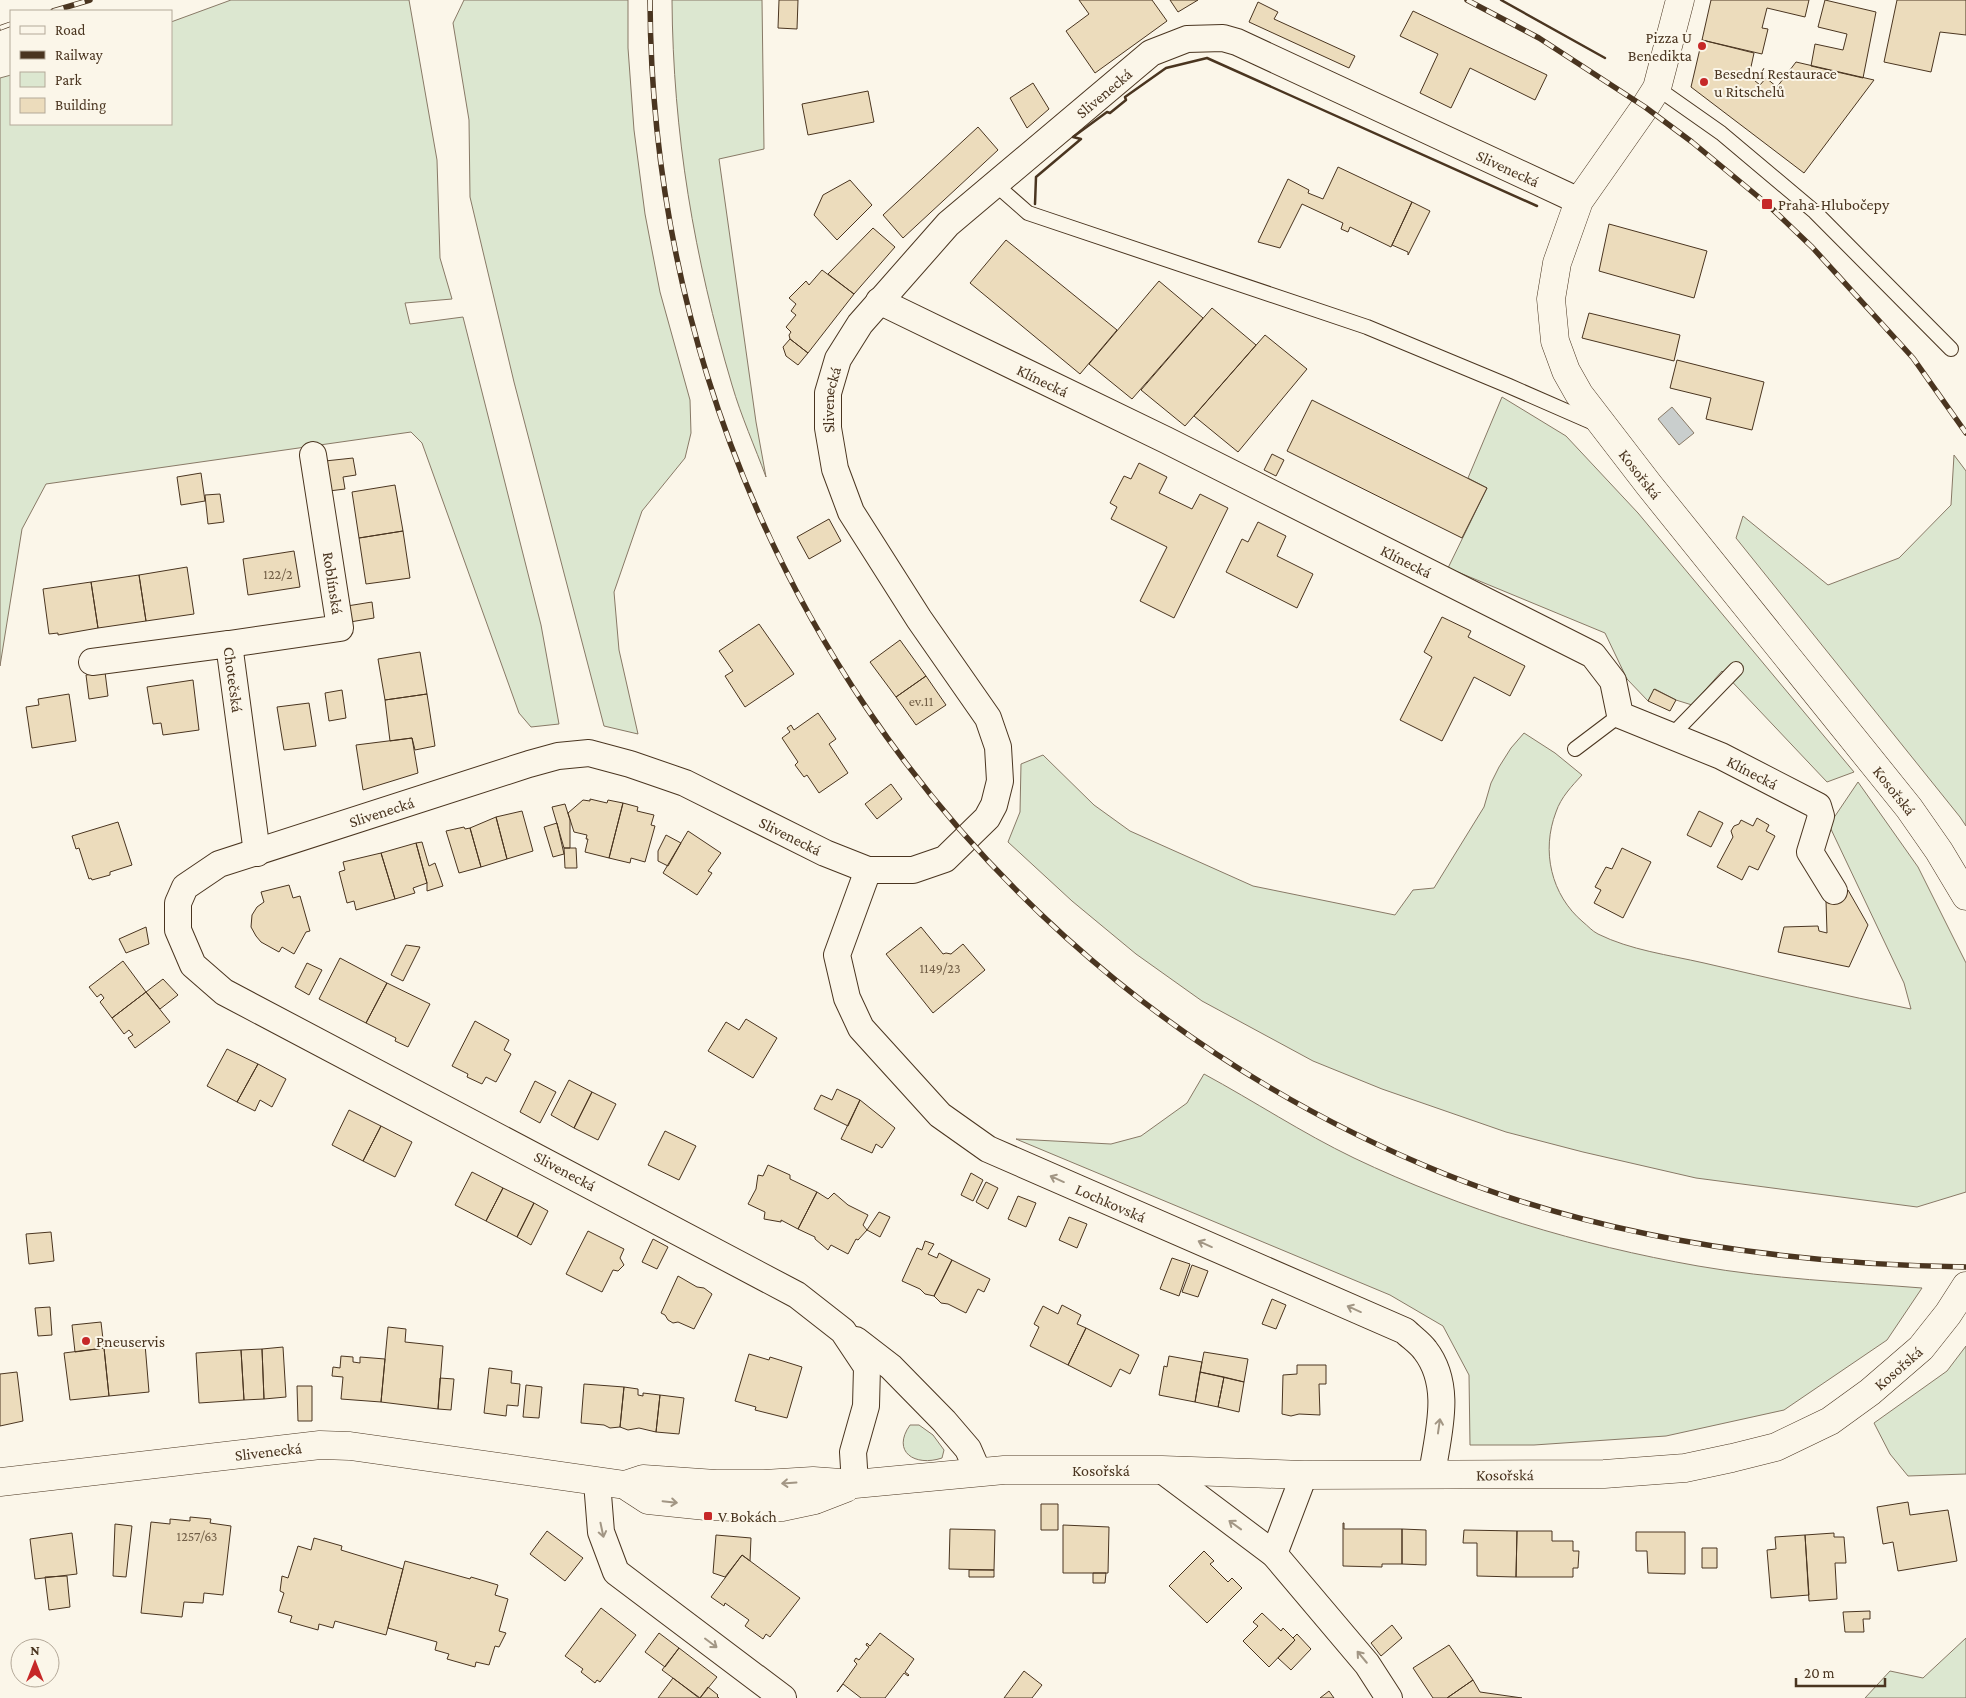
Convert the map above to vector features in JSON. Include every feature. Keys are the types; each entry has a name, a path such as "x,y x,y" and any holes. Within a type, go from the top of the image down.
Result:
{"street":[{"name":"Kosořská","path":"1680,0 1656,88 1645,107 1579,201 1557,263 1551,299 1556,341 1566,371 1579,394 1649,485 1909,808 1939,851 1966,896"},
{"name":"Slivenecká","path":"0,1482 320,1445 350,1446 625,1485 643,1479 716,1484 813,1482 855,1484 853,1452 866,1406 867,1367 843,1331 789,1291 224,992 193,965 178,930 178,903 185,887 219,864 529,764 558,756 589,753 630,764 685,783 825,853 868,870 913,870 945,859 987,818 994,805 1000,781 998,747 988,718 920,619 851,512 835,469 828,428 828,393 838,359 860,324 948,224 1151,53 1187,39 1223,38 1237,42 1579,201"},
{"name":"Klínecká","path":"879,301 1175,445 1593,655 1614,681 1620,715 1672,734 1721,756 1818,806 1821,816 1810,852 1834,891"},
{"name":"Roblínská","path":"229,644 340,628 313,455"},
{"name":"Chotečská","path":"92,662 229,644 257,853"},
{"name":"Lochkovská","path":"868,870 837,956 846,998 861,1028 940,1115 988,1149 1405,1331 1425,1350 1440,1379 1442,1401 1432,1474"},
{"name":"Kosořská","path":"855,1484 1004,1470 1162,1470 1304,1475 1604,1474 1685,1468 1776,1446 1830,1422 1870,1392 1921,1348 1948,1314 1966,1286"},
{"path":"843,1331 891,1367 944,1422 968,1450 978,1472"},
{"path":"1162,1470 1274,1554 1367,1664 1389,1698"},
{"path":"1274,1554 1304,1475"},
{"path":"597,1482 601,1532 616,1572 783,1698"}],"lane":[{"path":"1656,88 1721,133 1815,212 1951,349"},
{"path":"996,184 1028,214 1367,327 1606,428"},
{"path":"1672,734 1736,669"},
{"path":"1575,749 1620,715"}],"green space":[{"path":"231,0 409,0 437,160 440,258 452,299 405,303 410,324 463,317 541,625 559,724 531,727 519,713 422,443 411,432 46,484 22,529 0,666 0,78 10,75 10,125 172,125 172,22"},
{"path":"464,0 628,0 628,48 634,130 645,214 660,292 690,400 691,433 685,458 642,511 614,592 619,650 638,734 604,726 514,382 470,197 469,120 453,23"},
{"path":"672,0 762,0 764,149 719,159 756,422 766,477 732,385 707,290 697,242 688,195 676,99"},
{"path":"1502,397 1566,436 1638,513 1854,772 1827,782 1722,671 1692,705 1676,700 1655,689 1648,701 1627,679 1605,633 1448,568 1487,488 1468,478"},
{"path":"1954,455 1966,471 1966,826 1736,538 1743,516 1828,585 1899,558 1951,505"},
{"path":"1524,733 1555,753 1582,775 1567,792 1558,807 1549,842 1550,857 1556,886 1563,899 1583,922 1598,934 1610,940 1650,951 1911,1009 1904,983 1829,825 1858,782 1918,867 1966,963 1966,1192 1917,1207 1696,1178 1506,1132 1382,1089 1313,1061 1202,1001 1136,954 1072,901 1008,842 1020,812 1021,764 1043,755 1094,805 1130,831 1253,886 1395,915 1413,890 1434,888 1484,807 1491,783 1499,767 1511,748"},
{"path":"1204,1074 1354,1158 1437,1194 1522,1224 1609,1248 1698,1266 1782,1277 1922,1288 1887,1340 1784,1410 1666,1436 1534,1445 1470,1445 1469,1375 1443,1326 1390,1295 1016,1139 1111,1144 1141,1136 1187,1103"},
{"path":"1966,1346 1966,1474 1908,1476 1890,1454 1874,1423 1947,1371"},
{"path":"910,1425 919,1425 933,1435 944,1450 942,1458 923,1460 915,1459 909,1455 903,1443"},
{"path":"1966,1638 1966,1698 1865,1698 1890,1671 1923,1678"}],"shaded area":[{"path":"1672,407 1694,433 1679,445 1658,419"}],"building":[{"path":"779,0 798,0 797,29 778,28"},
{"path":"1079,0 1152,0 1167,21 1095,73 1066,31 1089,14"},
{"path":"1170,0 1198,0 1178,12"},
{"path":"1711,0 1809,0 1805,17 1767,8 1762,28 1768,29 1762,54 1702,40"},
{"path":"1825,0 1876,12 1863,78 1811,66 1815,44 1843,50 1847,34 1818,27"},
{"path":"1897,0 1966,0 1966,35 1940,32 1931,72 1884,62"},
{"path":"1258,2 1278,12 1274,19 1355,56 1349,68 1249,22"},
{"path":"1413,11 1547,75 1535,100 1470,68 1451,108 1420,93 1438,54 1400,36"},
{"path":"1702,40 1754,53 1749,76 1760,85 1766,78 1777,87 1796,62 1874,80 1804,173 1691,87"},
{"path":"1033,83 1049,109 1027,128 1010,98"},
{"path":"868,91 874,122 808,135 802,104"},
{"path":"978,127 998,150 903,238 883,215"},
{"path":"1338,167 1412,202 1391,247 1350,227 1348,232 1341,229 1343,223 1302,204 1280,248 1258,242 1288,179 1309,190 1308,193 1323,199"},
{"path":"850,180 872,205 837,240 814,215 823,195"},
{"path":"1412,202 1430,211 1408,255 1408,252 1392,245"},
{"path":"1609,224 1707,251 1694,298 1599,271"},
{"path":"873,228 895,247 854,294 828,274"},
{"path":"1006,240 1117,330 1080,374 970,283"},
{"path":"822,270 854,294 808,353 790,339 789,335 791,332 786,327 796,315 791,311 796,304 789,298 806,281 809,285"},
{"path":"1159,281 1203,318 1132,399 1089,364"},
{"path":"1212,308 1256,345 1185,426 1141,390"},
{"path":"1589,313 1680,335 1674,361 1582,338"},
{"path":"1265,335 1307,369 1238,452 1194,416"},
{"path":"790,339 808,353 798,365 786,356 783,347"},
{"path":"1677,360 1764,382 1752,430 1706,419 1711,398 1670,388"},
{"path":"1312,400 1487,488 1462,538 1287,451"},
{"path":"1272,454 1284,460 1276,476 1264,470"},
{"path":"353,458 356,475 343,477 345,489 329,491 325,461"},
{"path":"1139,463 1167,477 1159,493 1192,509 1200,494 1228,508 1174,618 1140,601 1167,547 1111,519 1117,507 1110,503 1124,476 1131,479"},
{"path":"201,473 205,501 181,505 177,477"},
{"path":"395,485 403,531 359,538 352,492"},
{"path":"220,494 224,522 208,524 205,495"},
{"path":"829,519 841,541 809,559 797,537"},
{"path":"1258,522 1286,536 1277,556 1313,574 1297,608 1226,572 1242,539 1248,542"},
{"path":"403,531 410,578 366,584 359,538"},
{"path":"294,551 300,587 248,595 243,559"},
{"path":"187,567 194,614 146,621 139,575"},
{"path":"139,575 146,621 98,628 91,582"},
{"path":"91,582 98,628 58,635 58,633 49,634 43,589"},
{"path":"372,602 374,618 350,622 347,606"},
{"path":"1442,617 1471,631 1468,637 1525,666 1510,696 1474,677 1442,741 1400,720 1432,657 1424,652"},
{"path":"759,624 794,674 745,707 725,676 733,671 719,651"},
{"path":"900,640 926,676 896,697 870,662"},
{"path":"420,652 427,694 385,700 378,659"},
{"path":"105,672 108,696 89,699 86,675"},
{"path":"926,676 946,705 916,725 896,697"},
{"path":"193,680 199,730 163,735 161,723 153,724 147,687"},
{"path":"1654,689 1676,700 1670,711 1648,701"},
{"path":"342,690 346,718 329,721 325,693"},
{"path":"69,694 76,741 32,748 26,707 39,705 38,699"},
{"path":"427,694 435,746 415,750 412,738 390,741 385,700"},
{"path":"309,703 316,746 284,750 277,707"},
{"path":"818,713 836,739 829,744 848,773 819,793 807,775 804,777 795,765 798,762 782,738 790,732 787,728 791,725 794,730"},
{"path":"412,738 418,773 363,790 356,745"},
{"path":"891,784 902,799 877,819 865,804"},
{"path":"590,799 607,803 608,800 623,803 609,858 585,852 587,835 574,832 568,813 583,800 590,801"},
{"path":"623,803 638,807 637,811 654,815 651,825 655,826 645,862 631,858 630,863 609,858"},
{"path":"565,804 570,820 570,848 564,848 552,807"},
{"path":"522,811 533,851 507,859 496,817"},
{"path":"1699,811 1723,823 1711,847 1687,835"},
{"path":"496,817 507,859 481,867 470,828"},
{"path":"1757,818 1769,825 1766,831 1775,836 1758,870 1749,866 1742,880 1717,867 1733,837 1731,831 1734,826 1739,824 1741,820 1753,826"},
{"path":"118,822 132,865 110,872 110,875 92,880 91,878 89,879 79,848 76,849 72,836"},
{"path":"557,823 564,854 553,857 544,827"},
{"path":"464,827 465,829 470,828 481,867 459,873 446,831"},
{"path":"688,831 721,853 708,871 712,873 697,895 663,873"},
{"path":"666,835 681,843 668,866 658,861 658,851"},
{"path":"422,842 429,866 435,863 443,886 427,891 427,883 416,843"},
{"path":"416,843 427,883 413,888 415,893 395,899 381,853"},
{"path":"564,848 576,848 577,868 565,868"},
{"path":"1622,848 1651,862 1623,918 1594,903 1601,890 1595,887 1606,867 1612,869"},
{"path":"381,853 395,899 356,910 354,901 347,903 339,872 345,870 343,862"},
{"path":"289,885 293,898 300,896 310,931 306,932 294,954 282,947 279,952 261,942 251,927 252,915 257,907 264,902 261,892"},
{"path":"1848,890 1868,925 1849,967 1778,952 1784,927 1818,926 1819,931 1827,933 1826,901"},
{"path":"146,927 149,944 126,953 119,939"},
{"path":"921,927 943,954 951,954 963,944 985,970 933,1013 886,954"},
{"path":"406,945 420,947 403,981 391,975"},
{"path":"340,958 387,983 366,1023 319,999"},
{"path":"123,961 146,992 112,1018 100,1002 104,998 101,994 97,997 89,987"},
{"path":"307,963 322,970 309,995 295,987"},
{"path":"163,979 178,995 160,1009 146,992"},
{"path":"387,983 430,1004 408,1047 395,1041 396,1038 366,1023"},
{"path":"146,992 170,1022 135,1048 128,1038 133,1035 129,1030 124,1034 112,1018"},
{"path":"746,1019 777,1038 753,1078 708,1051 726,1022 739,1030"},
{"path":"475,1021 509,1040 504,1050 511,1054 496,1082 486,1077 482,1084 467,1077 468,1074 452,1066"},
{"path":"227,1049 258,1064 237,1102 207,1086"},
{"path":"258,1064 286,1079 272,1107 260,1100 255,1111 237,1102"},
{"path":"569,1080 592,1092 574,1128 551,1115"},
{"path":"535,1081 556,1092 540,1123 520,1112"},
{"path":"837,1089 860,1100 848,1126 814,1109 821,1095 832,1100"},
{"path":"592,1092 616,1104 598,1140 574,1128"},
{"path":"860,1100 895,1128 882,1148 876,1144 872,1153 841,1139"},
{"path":"349,1110 381,1126 363,1161 332,1145"},
{"path":"381,1126 412,1142 395,1177 363,1161"},
{"path":"665,1131 696,1146 679,1180 648,1165"},
{"path":"768,1165 790,1175 790,1179 817,1192 798,1229 781,1220 781,1222 764,1219 765,1212 748,1204 756,1189 758,1175 763,1176"},
{"path":"472,1172 503,1188 486,1221 455,1205"},
{"path":"971,1173 983,1180 973,1201 961,1195"},
{"path":"986,1182 998,1188 988,1209 976,1202"},
{"path":"503,1188 534,1203 517,1237 486,1221"},
{"path":"817,1192 828,1199 834,1193 848,1205 868,1215 863,1225 867,1230 858,1240 856,1239 848,1254 831,1245 828,1250 815,1237 798,1229"},
{"path":"1018,1196 1036,1203 1026,1227 1008,1219"},
{"path":"534,1203 548,1211 531,1245 517,1237"},
{"path":"879,1212 890,1217 880,1237 867,1230"},
{"path":"1069,1217 1087,1224 1077,1248 1059,1240"},
{"path":"588,1231 624,1249 620,1258 624,1265 618,1271 613,1270 602,1292 566,1274"},
{"path":"51,1232 54,1261 29,1264 26,1234"},
{"path":"653,1239 668,1247 657,1269 642,1262"},
{"path":"925,1241 934,1244 928,1254 937,1258 939,1253 952,1260 934,1296 925,1294 920,1289 902,1281 917,1248 922,1250"},
{"path":"1172,1258 1190,1264 1179,1296 1160,1289"},
{"path":"952,1260 990,1279 984,1292 978,1289 966,1313 948,1304 941,1303 934,1296"},
{"path":"1192,1265 1208,1271 1198,1297 1182,1292"},
{"path":"678,1276 697,1287 704,1288 712,1294 694,1329 678,1322 673,1323 661,1313"},
{"path":"1272,1299 1286,1305 1276,1329 1262,1324"},
{"path":"1062,1305 1081,1315 1077,1324 1086,1328 1068,1365 1030,1346 1039,1327 1034,1324 1043,1306 1058,1314"},
{"path":"50,1307 52,1335 38,1336 35,1308"},
{"path":"101,1322 104,1348 75,1352 72,1325"},
{"path":"388,1327 406,1329 405,1342 443,1346 438,1409 381,1402"},
{"path":"1086,1328 1139,1355 1130,1374 1120,1369 1111,1387 1068,1365"},
{"path":"145,1344 149,1392 109,1396 104,1348"},
{"path":"283,1347 286,1397 264,1399 262,1349"},
{"path":"104,1348 109,1396 70,1400 64,1353"},
{"path":"262,1349 264,1399 244,1400 241,1350"},
{"path":"241,1350 244,1400 199,1403 196,1353"},
{"path":"1204,1352 1248,1359 1244,1382 1200,1372"},
{"path":"749,1354 769,1360 770,1357 802,1367 787,1418 755,1410 756,1407 735,1401"},
{"path":"341,1356 353,1357 353,1362 360,1363 360,1357 385,1359 381,1402 341,1399 343,1377 332,1376 333,1367 340,1368"},
{"path":"1169,1356 1202,1362 1195,1402 1159,1395 1164,1366 1167,1367"},
{"path":"1297,1365 1326,1365 1326,1384 1319,1384 1320,1415 1299,1414 1291,1416 1282,1414 1283,1375 1297,1374"},
{"path":"489,1368 512,1371 511,1383 520,1384 518,1406 507,1405 506,1416 484,1413"},
{"path":"17,1372 23,1421 0,1426 0,1374"},
{"path":"1200,1372 1224,1377 1218,1407 1195,1402"},
{"path":"1224,1377 1244,1382 1239,1412 1218,1407"},
{"path":"440,1378 454,1379 451,1410 438,1409"},
{"path":"584,1384 624,1387 620,1427 610,1428 604,1425 581,1423"},
{"path":"526,1385 542,1387 539,1418 523,1417"},
{"path":"297,1386 312,1386 312,1421 298,1421"},
{"path":"624,1387 638,1389 638,1395 643,1396 643,1393 660,1395 656,1432 639,1428 628,1430 620,1427"},
{"path":"660,1395 684,1398 679,1434 656,1432"},
{"path":"1908,1502 1910,1515 1948,1510 1957,1561 1898,1571 1893,1542 1883,1544 1877,1507"},
{"path":"1041,1504 1058,1504 1058,1530 1041,1530"},
{"path":"190,1517 211,1519 210,1523 231,1526 223,1595 204,1593 203,1603 184,1602 182,1617 141,1613 151,1522 170,1524 170,1519 190,1521"},
{"path":"1343,1523 1344,1529 1402,1529 1402,1564 1382,1564 1382,1567 1343,1566"},
{"path":"115,1524 132,1526 126,1577 113,1576"},
{"path":"1063,1525 1109,1527 1108,1573 1063,1573"},
{"path":"950,1529 995,1530 994,1570 949,1569"},
{"path":"1402,1529 1426,1530 1426,1565 1402,1564"},
{"path":"1464,1530 1517,1531 1516,1577 1477,1576 1477,1543 1463,1543"},
{"path":"547,1531 583,1558 565,1581 530,1554"},
{"path":"1517,1531 1552,1531 1552,1541 1573,1541 1573,1551 1579,1551 1578,1568 1573,1568 1573,1577 1516,1577"},
{"path":"1636,1532 1685,1532 1685,1574 1648,1573 1647,1551 1636,1551"},
{"path":"72,1533 77,1574 35,1579 30,1539"},
{"path":"1834,1533 1834,1537 1844,1537 1846,1563 1835,1563 1837,1599 1809,1601 1805,1535"},
{"path":"716,1535 751,1538 750,1561 742,1555 725,1577 713,1573"},
{"path":"1805,1535 1809,1595 1771,1598 1767,1550 1776,1549 1775,1537"},
{"path":"314,1538 342,1546 341,1550 403,1569 386,1635 335,1621 333,1628 319,1624 318,1630 290,1622 292,1616 278,1612 284,1593 280,1591 282,1576 288,1578 298,1546 311,1550"},
{"path":"1702,1548 1717,1548 1717,1568 1702,1568"},
{"path":"1204,1551 1214,1561 1210,1564 1228,1582 1232,1578 1242,1588 1207,1623 1169,1586"},
{"path":"742,1555 800,1598 770,1637 766,1634 763,1639 745,1626 749,1620 725,1603 724,1606 711,1597"},
{"path":"405,1561 498,1585 495,1595 508,1599 499,1631 506,1633 499,1647 495,1646 489,1665 476,1662 475,1667 447,1659 449,1654 435,1650 437,1642 388,1628"},
{"path":"969,1570 994,1570 994,1577 969,1577"},
{"path":"1093,1573 1106,1573 1105,1583 1093,1583"},
{"path":"67,1576 70,1607 49,1610 45,1577"},
{"path":"601,1608 636,1635 600,1682 597,1680 595,1683 581,1672 583,1669 565,1656"},
{"path":"1870,1611 1870,1619 1863,1619 1864,1632 1845,1632 1843,1612"},
{"path":"1262,1613 1281,1631 1283,1628 1295,1640 1269,1667 1243,1641 1258,1626 1253,1622"},
{"path":"1392,1625 1402,1638 1381,1656 1371,1643"},
{"path":"659,1633 679,1648 665,1667 645,1652"},
{"path":"880,1633 914,1659 905,1672 909,1675 904,1673 885,1698 861,1698 843,1684 837,1692 857,1664 854,1661 856,1658 859,1660 869,1647 866,1645 867,1643 870,1646"},
{"path":"1297,1634 1311,1649 1291,1670 1278,1658 1295,1640 1293,1638"},
{"path":"1449,1645 1473,1680 1447,1698 1433,1698 1413,1668"},
{"path":"679,1648 717,1677 700,1698 662,1670"},
{"path":"1024,1671 1042,1685 1032,1698 1004,1698"},
{"path":"673,1678 699,1698 658,1698"},
{"path":"1473,1680 1480,1692 1522,1698 1447,1698"},
{"path":"708,1687 718,1695 719,1698 700,1698"},
{"path":"1329,1691 1334,1698 1320,1698"}],"railway":[{"path":"56,10 90,0"},
{"path":"650,0 665,192 707,375 775,549 867,709 982,854 1117,981 1272,1089 1445,1174 1507,1197 1571,1216 1636,1232 1701,1244 1767,1254 1833,1260 1966,1267"},
{"path":"1467,0 1539,38 1645,107 1692,142 1767,204 1812,247 1913,358 1966,433"},
{"path":"0,28 10,24"}],"wall":[{"path":"1501,0 1605,58"},
{"path":"1035,204 1036,177 1081,139 1073,137 1107,112 1110,113 1126,100 1125,97 1166,68 1207,58 1537,206"}],"place":[{"name":"Pizza U Benedikta","path":"1702,46"},
{"name":"Besední Restaurace u Ritschelů","path":"1704,82"},
{"name":"Praha-Hlubočepy","path":"1767,204"},
{"name":"Pneuservis","path":"86,1341"},
{"name":"V Bokách","path":"708,1516"}]}
